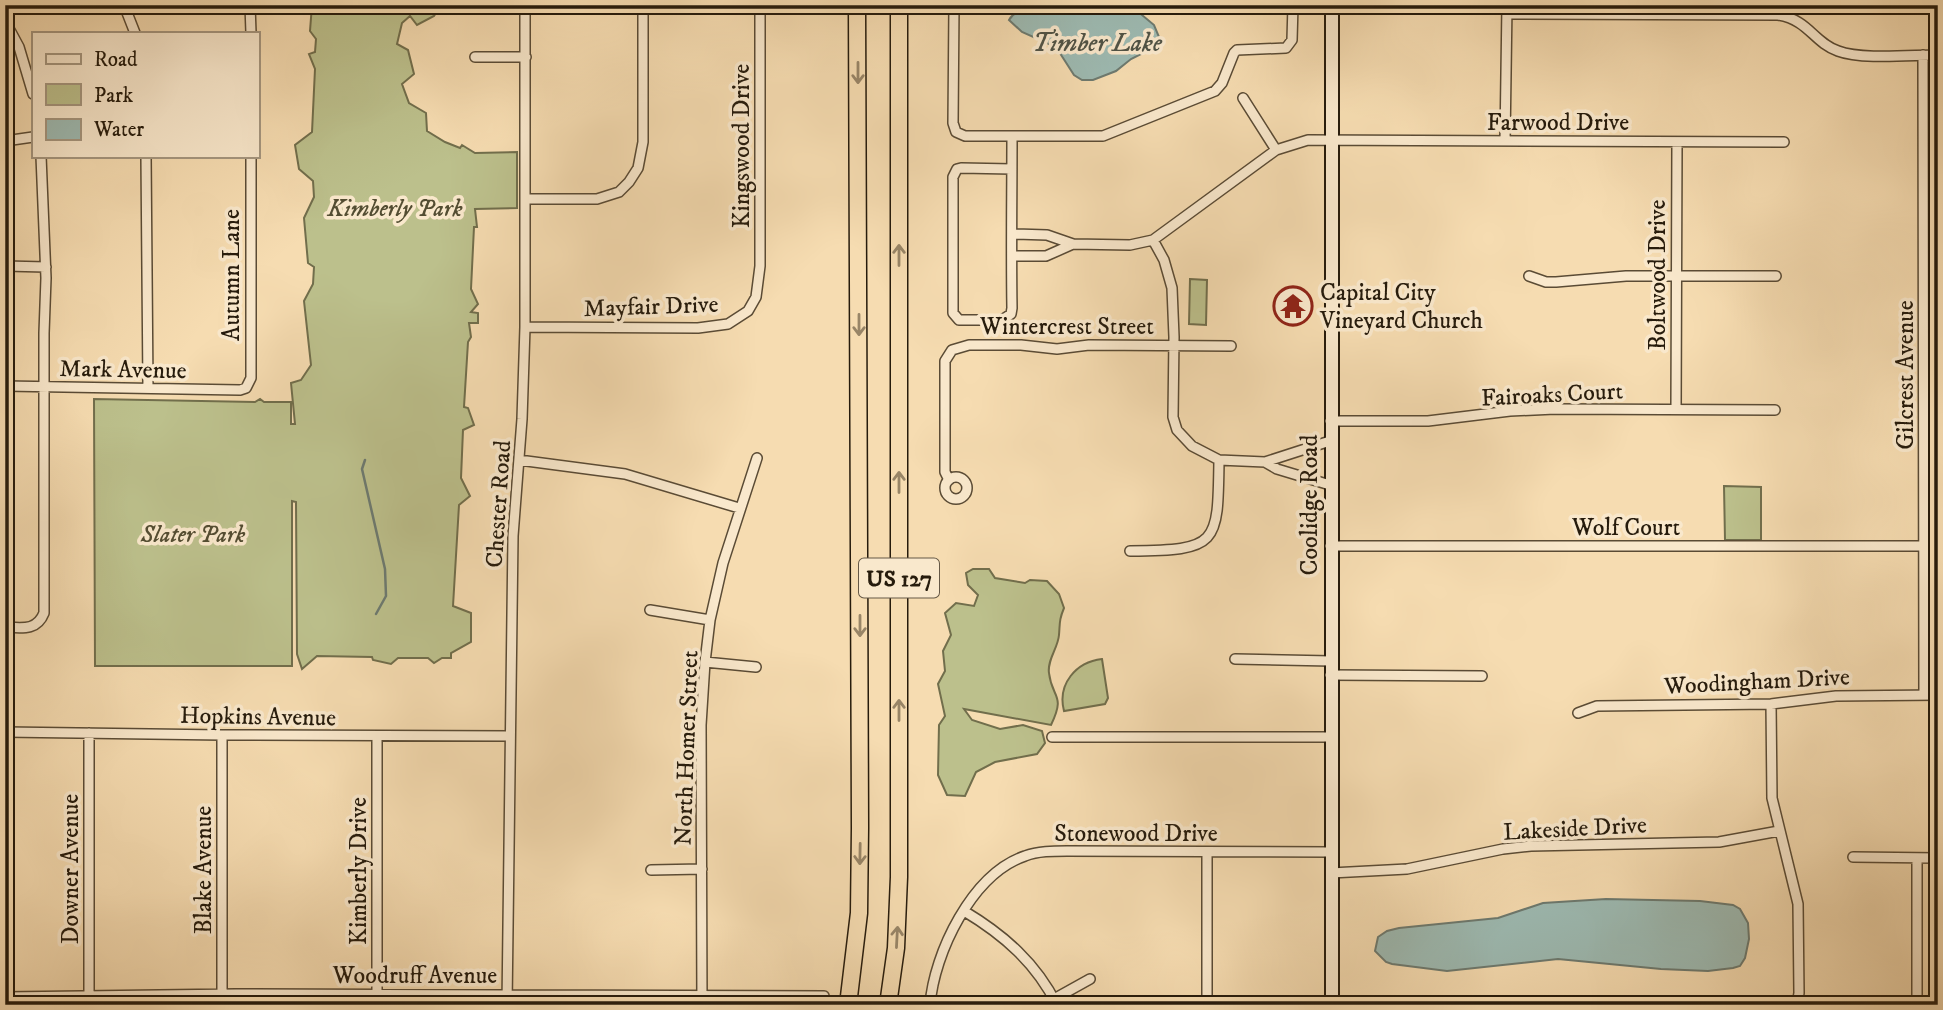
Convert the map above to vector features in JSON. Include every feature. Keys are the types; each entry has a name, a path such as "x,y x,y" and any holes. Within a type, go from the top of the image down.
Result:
{"highway":[{"name":"US 127","path":"848,1005 859,914 860,828 858,5"},
{"name":"US 127","path":"888,1005 896,948 899,877 899,5"}],"street":[{"path":"124,5 135,32"},
{"path":"250,5 251,32"},
{"name":"Chester Road","path":"507,1000 513,536 524,388 525,5"},
{"path":"526,199 597,199 619,192 638,168 643,142 643,5"},
{"name":"Kingswood Drive","path":"759,286 760,5"},
{"path":"954,5 954,129 965,136 1012,137 1103,136 1203,97 1219,87 1237,50 1281,50 1290,45 1293,35 1293,5"},
{"name":"Coolidge Road","path":"1332,5 1332,1005"},
{"path":"1505,141 1507,10 1778,15 1803,23 1827,46 1849,54 1938,55"},
{"path":"5,21 19,47 32,91"},
{"name":"Gilcrest Avenue","path":"1923,55 1924,695"},
{"path":"475,57 526,57"},
{"path":"1012,234 1054,236 1073,244 1130,245 1153,240 1276,150 1243,98"},
{"path":"5,141 32,137"},
{"path":"1012,137 1012,169 1012,308 1009,317 1002,320 959,320 953,313 953,177 957,169 961,168 1012,169"},
{"name":"Farwood Drive","path":"1276,150 1299,142 1333,141 1784,142"},
{"name":"Boltwood Drive","path":"1676,142 1676,409"},
{"path":"5,627 32,627 38,624 44,612 46,267 41,158"},
{"path":"146,158 148,388"},
{"name":"Autumn Lane","path":"240,390 246,388 251,378 251,158"},
{"path":"1925,183 1938,185"},
{"path":"1054,236 1059,244 1054,254"},
{"path":"1153,240 1164,260 1172,288 1173,416 1180,435 1192,446 1219,460 1265,462 1330,442"},
{"path":"1012,256 1054,254 1073,244"},
{"path":"5,266 46,267"},
{"path":"1529,276 1537,280 1556,282 1612,276 1776,276"},
{"name":"Mayfair Drive","path":"525,327 713,327 728,324 748,311 759,286"},
{"name":"Wintercrest Street","path":"949,480 945,472 945,361 952,351 969,345 1021,345 1057,349 1088,345 1231,346"},
{"path":"1925,347 1938,347"},
{"name":"Mark Avenue","path":"5,387 240,390"},
{"name":"Fairoaks Court","path":"1331,421 1428,421 1533,409 1775,410"},
{"name":"North Homer Street","path":"702,1000 702,700 705,662 710,620 723,563 757,458"},
{"path":"519,460 625,474 739,508"},
{"path":"1130,551 1177,551 1205,540 1216,523 1219,460"},
{"path":"1265,462 1278,469 1330,485"},
{"name":"Wolf Court","path":"1331,546 1922,546"},
{"path":"650,610 710,620"},
{"path":"1235,660 1331,661"},
{"path":"705,662 756,667"},
{"path":"1331,675 1482,676"},
{"name":"Woodingham Drive","path":"1578,713 1597,706 1771,704 1836,696 1938,695"},
{"path":"1771,704 1771,779 1779,831 1798,904 1797,1005"},
{"name":"Hopkins Avenue","path":"5,732 222,736 510,736"},
{"name":"Downer Avenue","path":"89,733 89,1000"},
{"name":"Blake Avenue","path":"222,736 223,1000"},
{"name":"Kimberly Drive","path":"377,737 377,1000"},
{"path":"1052,737 1330,737"},
{"name":"Lakeside Drive","path":"1331,873 1407,869 1503,849 1531,846 1719,842 1779,831"},
{"name":"Stonewood Drive","path":"930,1005 942,951 964,911 999,872 1016,859 1037,852 1331,852"},
{"path":"1207,852 1207,1005"},
{"path":"1853,857 1938,858"},
{"path":"1917,858 1917,1005"},
{"path":"651,870 702,869"},
{"path":"964,911 1016,948 1037,971 1055,1002 1090,979"},
{"name":"Woodruff Avenue","path":"5,998 702,1000 824,996"}],"green space":[{"name":"Kimberly Park","path":"312,5 441,5 434,16 417,25 410,16 402,23 397,44 408,50 414,74 402,84 409,103 426,113 427,131 445,142 460,148 462,145 475,153 517,152 517,208 475,209 477,227 474,227 471,289 478,304 471,312 478,313 478,323 469,323 471,337 468,342 464,407 468,408 474,425 463,430 461,478 470,496 459,505 453,606 471,613 471,642 451,653 451,658 442,658 434,663 428,658 398,658 391,664 373,660 372,657 317,656 302,669 297,654 296,502 292,501 292,666 95,666 94,399 255,402 260,399 264,402 291,402 291,424 295,424 291,383 301,380 311,365 304,301 313,284 314,267 308,263 304,218 314,197 313,181 299,169 295,145 312,132 315,69 309,54 315,52 316,39 310,31"},
{"path":"1190,279 1207,280 1206,325 1189,324"},
{"path":"1724,486 1761,487 1761,540 1725,540"},
{"path":"973,569 989,569 995,578 1025,583 1030,580 1047,581 1059,594 1064,608 1049,668 1058,702 1051,725 964,709 972,720 1000,729 1023,725 1042,731 1045,743 1037,754 995,762 976,772 965,796 947,795 938,775 939,725 945,716 938,684 945,671 943,651 951,635 945,613 956,603 974,606 978,595 968,585 966,573"},
{"path":"1102,659 1108,698 1105,704 1064,711 1063,692 1071,676 1084,665"}],"water":[{"name":"Timber Lake","path":"1051,6 1136,10 1154,25 1159,37 1153,48 1131,59 1116,71 1093,80 1082,80 1074,75 1056,47 1022,32 1009,20 1022,10"},
{"path":"1606,899 1700,901 1733,905 1740,909 1748,923 1749,939 1745,958 1740,966 1708,971 1558,959 1447,971 1392,964 1375,951 1378,937 1399,928 1498,918 1543,903"}],"waterway":[{"path":"365,460 362,469 385,569 386,596 376,614"}],"place":[{"name":"Capital City Vineyard Church","path":"1293,306"}],"park label":[{"name":"Slater Park","path":"193,534"}]}
